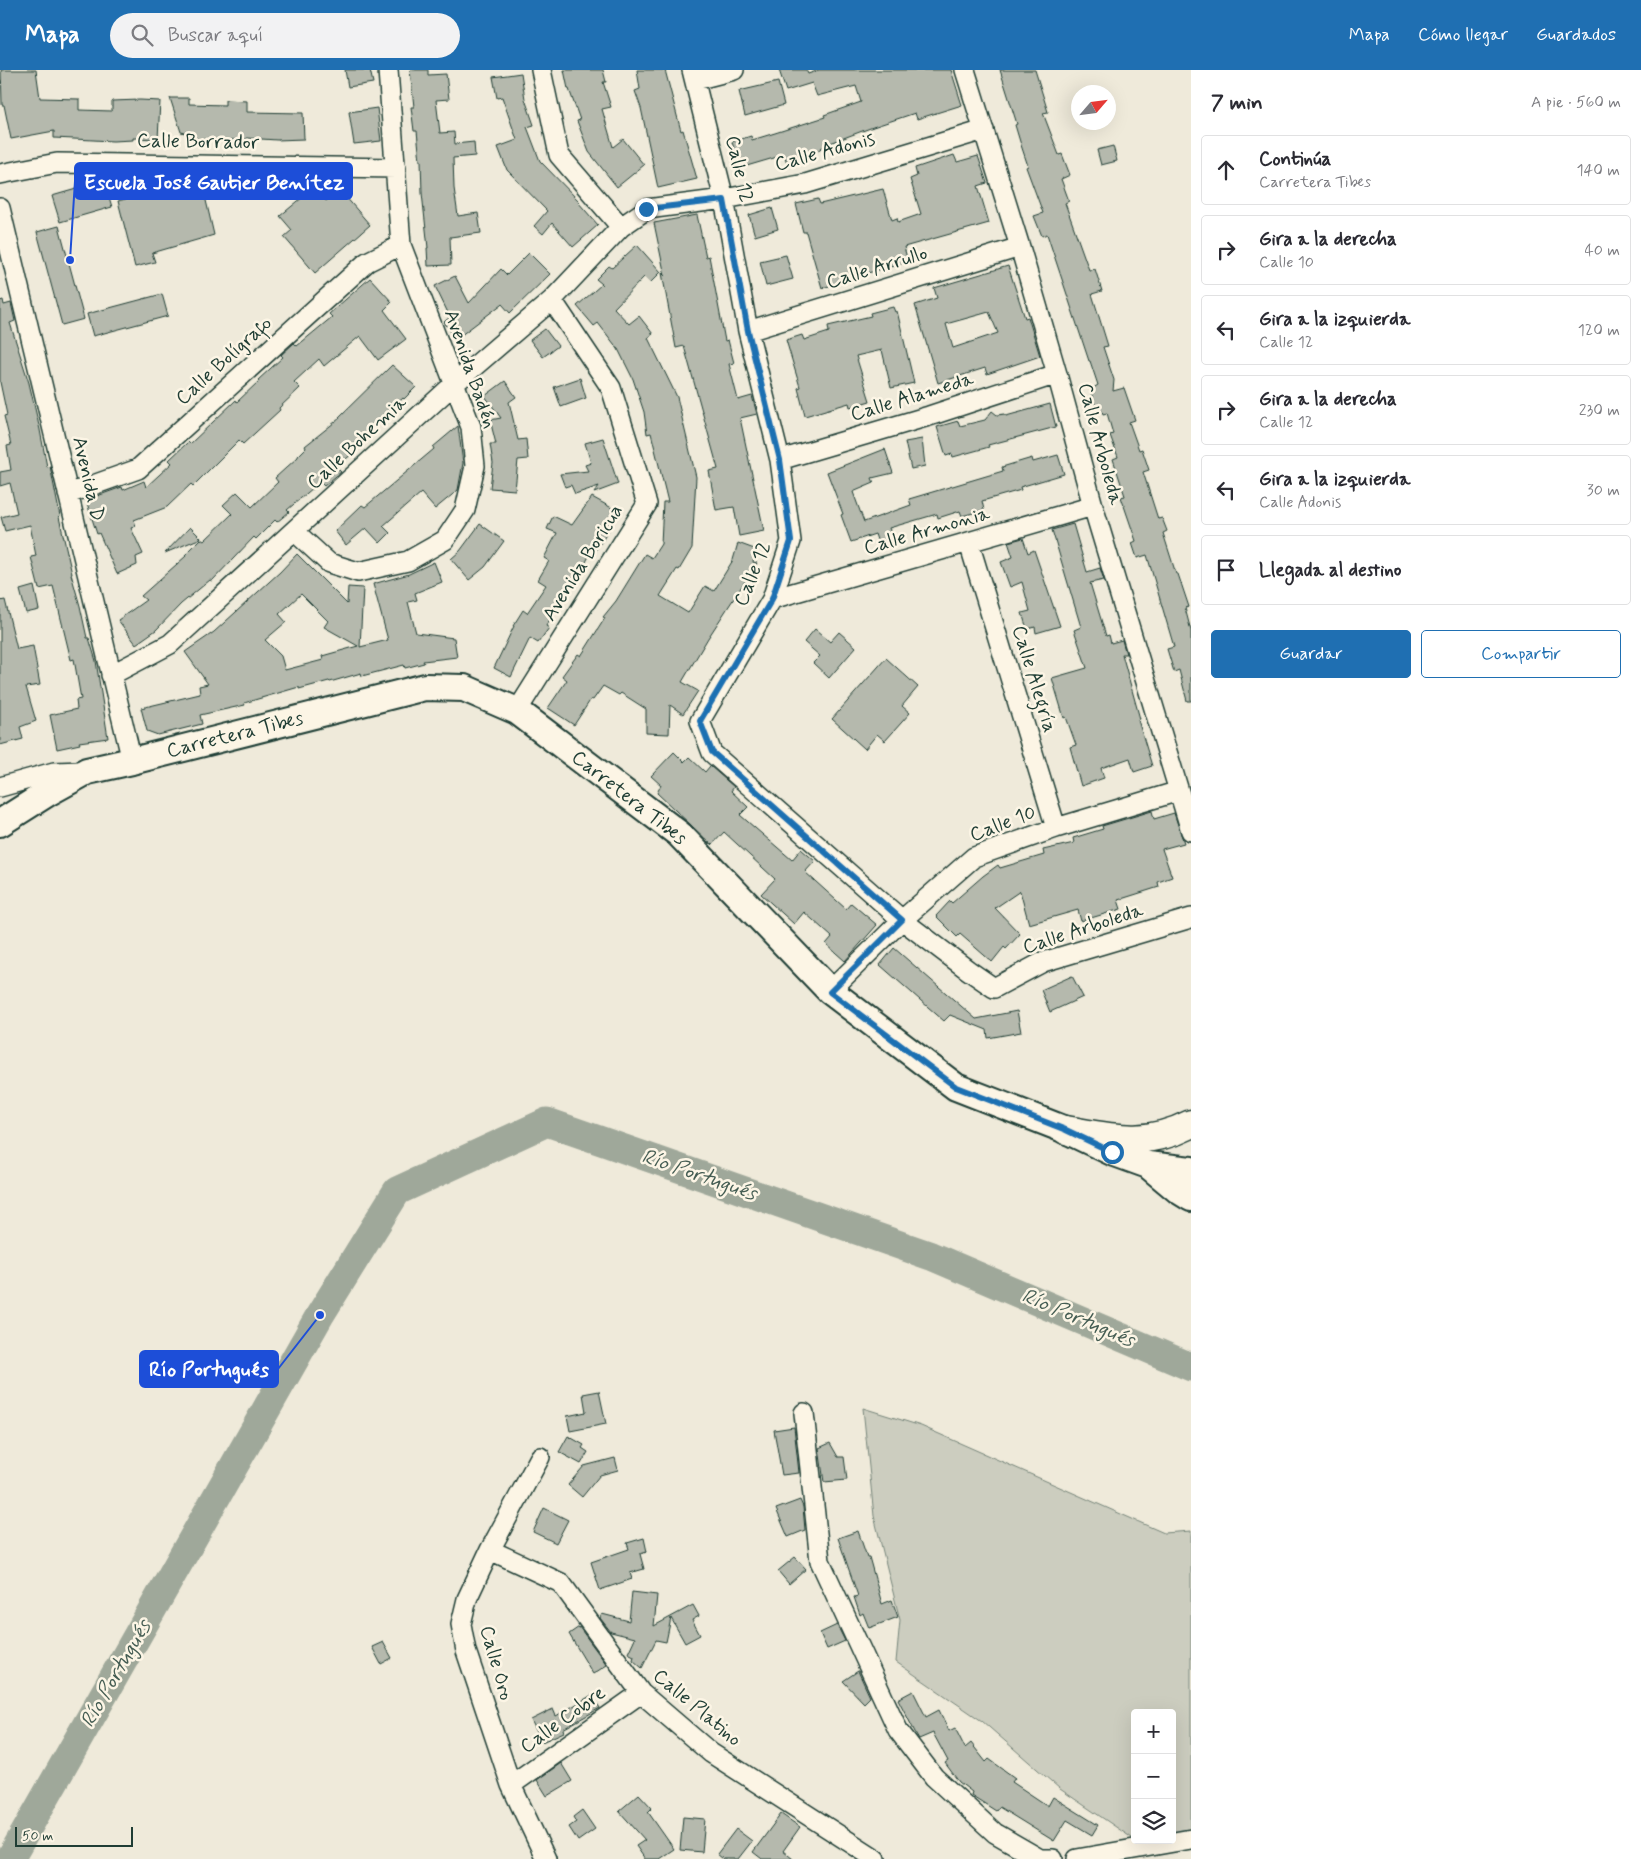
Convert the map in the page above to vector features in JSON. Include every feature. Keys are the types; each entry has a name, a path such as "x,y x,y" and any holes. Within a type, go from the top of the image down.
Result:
{"highway":[{"path":"1066,1130 1132,1139 1159,1137 1191,1124"}],"street":[{"name":"Avenida Badén","path":"294,531 330,563 358,572 408,561 445,540 465,510 475,466 471,427 401,245 388,70"},
{"path":"541,70 559,155 621,227"},
{"path":"693,75 734,70"},
{"name":"Calle Arboleda","path":"965,70 1020,247 1093,506 1191,830"},
{"name":"Calle 12","path":"693,75 724,200 748,331 780,460 791,541 772,599 700,721 712,752 902,920 968,970"},
{"name":"Calle Adonis","path":"621,227 646,209 724,200 805,184 984,130"},
{"name":"Calle Borrador","path":"0,174 57,163 396,168"},
{"name":"Avenida D","path":"0,208 132,761"},
{"name":"Calle Bohemia","path":"111,675 170,644 454,384 552,300 621,227"},
{"name":"Calle Bolígrafo","path":"68,494 138,469 367,262 401,245"},
{"name":"Calle Arrullo","path":"748,331 1020,247"},
{"name":"Avenida Boricua","path":"516,711 647,504 611,388 552,300"},
{"name":"Calle Alameda","path":"780,460 929,416 1057,374"},
{"name":"Calle Armonia","path":"772,599 1093,506"},
{"name":"Calle Alegría","path":"969,543 1056,828"},
{"name":"Carretera Tibes","path":"0,822 87,771 425,687 464,688 516,711 679,834 830,992 956,1087 1066,1130 1112,1152 1148,1165 1191,1170"},
{"path":"0,787 54,772 87,771"},
{"name":"Calle 10","path":"830,992 902,920 974,857 1056,828 1179,791"},
{"name":"Calle Arboleda","path":"968,970 994,988 1043,962 1191,918"},
{"path":"1148,1165 1178,1190 1191,1198"},
{"path":"804,1413 820,1561 898,1730 934,1777 995,1833 1040,1858 1053,1859"},
{"name":"Calle Oro","path":"540,1457 490,1550 467,1599 461,1624 466,1651 511,1785 546,1859"},
{"name":"Calle Platino","path":"490,1550 561,1583 640,1693 711,1753 876,1859"},
{"name":"Calle Cobre","path":"511,1785 640,1693"},
{"path":"1077,1859 1191,1838"}],"shaded area":[{"path":"863,1408 921,1426 1164,1533 1191,1531 1191,1834 1176,1837 1176,1709 1131,1709 1131,1837 1060,1789 982,1721 896,1662 900,1620 874,1516"}],"building":[{"path":"1,70 36,70 40,98 79,99 79,110 112,111 112,101 160,101 158,139 133,138 133,140 113,141 54,138 54,131 11,139 4,105 2,105"},
{"path":"345,70 370,70 373,83 348,87"},
{"path":"410,70 428,70 428,75 446,74 449,99 436,100 440,133 454,132 455,144 474,142 475,156 453,158 454,188 458,216 478,213 481,233 450,237 451,265 428,266 421,160 417,131 414,131 411,107 414,107"},
{"path":"564,70 603,70 606,82 603,82 611,107 602,109 613,147 623,139 644,165 617,187 589,152 577,121 580,120 568,89"},
{"path":"637,70 665,70 681,131 683,130 697,179 658,188 641,108 635,91 640,89"},
{"path":"779,70 806,70 808,74 819,70 951,70 962,105 917,119 915,113 873,127 825,145 811,156 788,165 784,155 740,168 732,142 751,136 752,140 775,133 825,117 824,115 861,102 856,86 817,96 812,83 786,91"},
{"path":"1000,70 1035,70 1048,112 1043,113 1059,155 1062,154 1070,175 1061,179 1069,201 1065,203 1089,270 1095,269 1102,291 1092,294 1108,346 1103,347 1114,380 1113,391 1124,388 1135,420 1129,422 1139,450 1142,449 1149,470 1143,472 1158,519 1162,518 1167,531 1163,533 1189,607 1185,608 1191,631 1191,701 1187,701 1179,670 1174,672 1167,649 1174,647 1147,555 1137,558 1132,543 1136,541 1121,497 1125,496 1113,459 1118,457 1110,435 1113,434 1107,413 1103,414 1102,411 1098,413 1090,390 1098,385 1047,234 1042,236 1034,216 1043,213 1026,167 1028,166 1015,125 1017,124"},
{"path":"521,73 525,99 534,125 527,127 540,161 579,201 598,225 573,247 552,223 543,234 534,226 547,211 507,170 498,147 517,140 502,97 497,98 493,77"},
{"path":"778,82 784,105 745,116 739,91"},
{"path":"170,98 189,98 189,104 225,105 225,100 247,101 247,112 303,113 304,139 194,139 194,135 181,132"},
{"path":"377,108 381,141 354,144 349,112"},
{"path":"1113,146 1117,161 1101,165 1097,150"},
{"path":"954,155 957,162 978,156 987,183 978,186 989,223 904,247 908,262 842,280 843,282 822,288 806,232 803,232 796,204 818,199 820,204 883,189 892,220 897,218 898,222 921,214 910,179 917,176 915,168"},
{"path":"201,179 214,235 152,253 155,262 135,267 118,201"},
{"path":"104,181 112,207 60,222 52,196"},
{"path":"315,187 326,201 339,189 370,225 315,273 284,237 292,230 280,216"},
{"path":"772,208 778,229 755,236 749,215"},
{"path":"697,215 706,257 709,256 725,341 728,340 734,363 729,364 738,400 752,396 757,414 740,418 764,531 739,536 734,507 716,510 709,471 718,469 684,346 676,348 662,273 665,276 654,223"},
{"path":"59,226 84,319 62,325 37,232"},
{"path":"637,245 661,272 650,283 644,277 614,308 629,324 639,316 653,334 648,338 677,397 696,477 692,548 660,596 688,613 705,586 714,591 733,560 738,543 757,550 753,562 757,563 682,682 698,691 683,714 670,705 669,734 646,733 646,709 621,693 619,695 603,686 593,700 591,699 574,725 548,708 567,680 562,676 578,654 581,656 605,618 603,617 616,601 645,554 652,558 661,544 663,502 668,502 651,433 647,434 644,412 633,379 618,349 598,323 594,326 577,306 602,284 596,279 609,266 612,268"},
{"path":"529,253 550,274 510,313 502,304 456,339 444,322 450,317 435,286 455,276 469,303 501,269 507,275"},
{"path":"786,255 793,279 766,286 760,261"},
{"path":"1008,266 1025,318 1028,317 1040,356 987,374 985,368 938,383 915,305 937,298 934,288","holes":["989,312 998,333 953,348 946,324"]},
{"path":"370,278 392,302 384,310 406,339 378,360 360,336 324,366 319,359 294,382 300,388 279,408 280,410 243,444 239,440 193,486 191,484 167,507 134,520 136,526 131,528 143,554 136,557 137,565 117,574 99,533 97,534 86,500 122,487 123,490 144,481 146,487 172,463 169,460 188,442 190,444 236,400 237,402 283,357 281,355 294,343 297,346 332,317 329,314"},
{"path":"162,294 168,316 93,336 87,314"},
{"path":"3,300 4,305 11,303 15,321 10,323 29,383 47,467 50,466 71,574 87,638 89,638 96,661 108,738 79,742 80,744 57,749 50,715 77,709 76,700 81,699 74,659 71,660 53,586 39,589 31,557 36,556 30,525 5,531 1,517 17,513 10,483 0,486 0,472 11,470 7,446 11,445 4,416 7,415 0,382 0,301"},
{"path":"893,307 895,312 897,311 914,383 891,388 882,350 856,356 870,401 850,407 849,403 805,416 798,388 800,387 786,340 802,335 804,340 829,332 828,326 871,316 870,313"},
{"path":"545,329 558,346 543,357 530,340"},
{"path":"392,365 416,387 353,445 357,450 336,467 341,472 324,486 320,482 287,510 289,512 277,522 275,520 256,539 254,537 212,581 210,580 181,604 156,630 136,644 118,620 146,600 141,596 186,556 201,539 204,541 232,514 223,505 237,492 252,507 278,482 275,478 298,457 306,448 305,446 340,418"},
{"path":"580,378 586,398 561,407 554,387"},
{"path":"505,381 516,397 509,402 518,440 526,439 528,459 518,460 515,490 490,488 493,463 490,444 496,444 490,420 501,418 485,396"},
{"path":"1050,404 1056,427 988,445 989,447 953,457 952,454 946,456 937,427 958,421 960,426 985,420 992,411 997,415 1005,414 1006,416"},
{"path":"458,426 463,463 458,490 435,509 421,493 383,526 390,533 380,543 366,528 346,545 335,531 362,505 365,507 434,449 433,447"},
{"path":"603,438 618,484 594,493 599,486 575,494 571,485 565,487 560,474 588,471 585,465 591,463 585,443"},
{"path":"922,439 925,466 911,469 905,442"},
{"path":"885,449 893,473 872,478 874,483 853,492 864,522 911,505 909,499 1003,471 1002,467 1032,458 1033,462 1058,455 1064,474 1020,487 1021,490 982,501 984,510 962,516 960,511 938,518 937,514 889,528 894,540 879,546 875,534 851,542 841,515 843,514 827,472"},
{"path":"592,497 619,512 592,556 590,554 579,576 577,575 546,626 549,628 538,643 530,638 511,677 494,668 513,626 523,610 527,613 546,585 538,580 549,561 544,558 557,533 547,529 553,516 572,525"},
{"path":"480,524 504,541 485,567 469,580 451,559 460,551"},
{"path":"1073,524 1087,572 1100,568 1104,580 1090,583 1106,636 1109,635 1111,643 1122,640 1126,654 1122,654 1140,719 1138,720 1152,766 1134,772 1130,758 1101,768 1104,778 1081,786 1070,747 1076,745 1066,717 1064,718 1052,678 1087,668 1074,630 1081,627 1052,530"},
{"path":"190,527 201,538 165,553"},
{"path":"1023,538 1028,553 1034,550 1060,626 1036,633 1035,627 1027,629 1022,613 1030,611 1022,582 1010,587 1001,562 1013,557 1008,542"},
{"path":"297,554 347,604 348,587 363,588 360,647 388,640 373,584 409,574 434,562 442,582 415,593 417,600 408,602 416,633 454,638 457,657 423,661 424,663 405,668 404,665 362,676 361,673 299,689 299,687 244,703 245,705 200,715 202,724 158,735 147,731 141,708 200,694 199,686 208,684 185,652 214,632","holes":["301,594 328,621 324,627 358,646 322,656 323,660 285,670 281,656 265,640 286,622 279,614"]},
{"path":"34,586 39,610 26,613 20,590"},
{"path":"5,600 17,649 33,646 40,685 26,687 36,721 20,727 23,739 0,745 0,601"},
{"path":"815,629 830,642 839,632 856,647 829,678 813,663 820,656 804,642"},
{"path":"886,658 918,687 902,706 910,713 885,741 877,734 865,749 832,719"},
{"path":"674,752 684,762 689,757 705,772 710,766 734,787 731,791 748,807 740,815 792,860 801,849 815,861 805,872 846,909 851,903 877,925 845,961 826,944 832,937 804,912 794,924 761,894 775,879 724,832 712,845 657,793 661,785 651,776"},
{"path":"1152,811 1154,819 1174,813 1184,843 1162,849 1172,877 1158,882 1159,887 1118,900 1121,909 1081,921 1078,910 1029,924 1020,891 995,908 1020,934 1006,949 1004,947 992,962 960,934 957,937 936,916 950,901 952,903 998,865 1000,868 1044,855 1043,850 1074,843 1073,838 1103,829 1102,826"},
{"path":"894,948 976,1019 1017,1011 1021,1032 988,1038 987,1030 950,1015 944,1021 880,965"},
{"path":"1072,976 1083,997 1050,1012 1041,990"},
{"path":"599,1391 606,1424 570,1431 567,1416 586,1412 583,1394"},
{"path":"794,1427 799,1473 782,1475 774,1430"},
{"path":"568,1436 584,1445 582,1448 588,1452 581,1464 559,1452"},
{"path":"830,1443 838,1457 844,1457 847,1480 824,1482 819,1448"},
{"path":"615,1458 618,1470 600,1475 582,1497 568,1485 584,1466"},
{"path":"800,1500 803,1507 805,1530 788,1537 776,1509"},
{"path":"544,1508 568,1520 556,1543 533,1532"},
{"path":"858,1531 867,1557 869,1557 882,1604 892,1600 898,1617 869,1628 863,1613 860,1615 854,1597 858,1596 838,1538"},
{"path":"644,1538 647,1552 640,1554 644,1569 630,1573 632,1579 600,1590 591,1562 629,1549 627,1543"},
{"path":"795,1557 806,1569 789,1584 778,1571"},
{"path":"632,1592 657,1595 654,1626 693,1605 699,1616 692,1620 700,1635 685,1643 671,1618 666,1642 656,1640 642,1668 633,1660 634,1656 628,1653 635,1638 611,1632 600,1618 602,1614 629,1621"},
{"path":"837,1625 845,1641 827,1649 820,1633"},
{"path":"579,1627 607,1665 593,1674 569,1634"},
{"path":"383,1642 392,1658 381,1664 372,1647"},
{"path":"858,1671 870,1697 864,1703 843,1681"},
{"path":"913,1691 926,1717 939,1710 949,1731 955,1728 965,1748 971,1743 986,1762 989,1759 1015,1778 1012,1782 1048,1806 1053,1797 1098,1825 1092,1835 1067,1820 1054,1841 999,1807 996,1811 971,1795 972,1792 959,1782 945,1763 948,1761 933,1733 919,1739 916,1734 898,1699"},
{"path":"592,1695 600,1708 563,1729 564,1732 542,1742 531,1720 553,1709 556,1716"},
{"path":"561,1763 572,1781 547,1796 537,1780"},
{"path":"639,1794 652,1808 648,1812 674,1849 659,1859 645,1859 636,1846 645,1840 619,1811"},
{"path":"582,1810 595,1829 578,1841 569,1827 576,1822 573,1817"},
{"path":"781,1814 800,1827 783,1851 793,1859 762,1859 753,1852"},
{"path":"683,1817 705,1819 702,1852 680,1850"},
{"path":"736,1829 752,1841 738,1859 723,1859 717,1854"}],"waterway":[{"name":"Río Portugués","path":"10,1859 320,1315 397,1191 547,1122 931,1256 1191,1367"}],"place":[{"name":"Escuela José Gautier Benítez","path":"70,260"},
{"name":"Río Portugués","path":"320,1315"}],"route":[{"path":"646,209 724,200 748,331 780,460 791,541 772,599 700,721 712,752 902,920 830,992 956,1087 1066,1130 1112,1152"}]}
